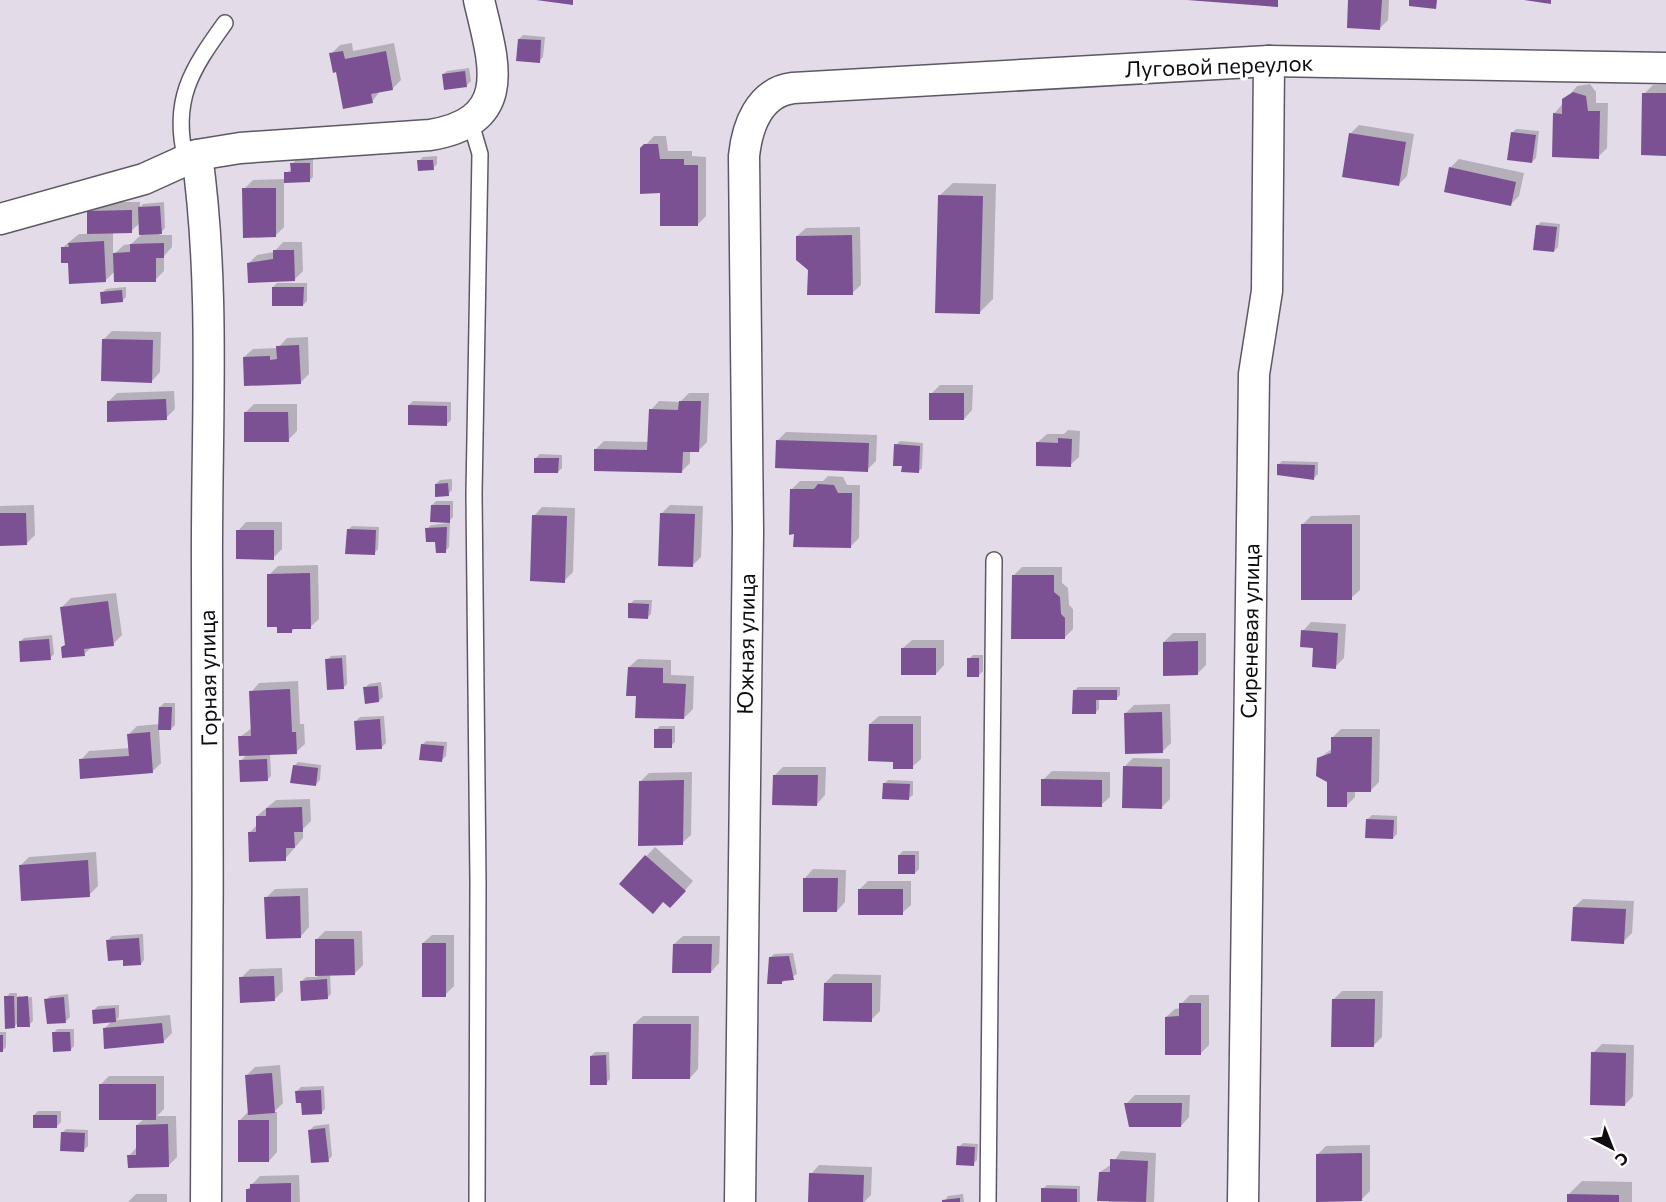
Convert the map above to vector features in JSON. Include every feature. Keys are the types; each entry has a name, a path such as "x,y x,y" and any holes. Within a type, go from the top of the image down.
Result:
{"street":[{"path":"0,219 144,179 191,157 240,148 446,132 470,120 485,107 493,87 491,54 479,0"},
{"name":"Луговой переулок","path":"773,94 793,88 1269,61 1666,68"},
{"name":"Сиреневая улица","path":"1243,1202 1254,374 1267,291 1269,61"},
{"name":"Южная улица","path":"740,1202 748,531 744,156 750,125 773,94"},
{"name":"Горная улица","path":"191,157 204,206 208,365 210,810 206,1202"}],"lane":[{"path":"191,157 179,128 185,90 201,58 225,23"},
{"path":"470,120 478,149 480,175 474,494 478,882 477,1202"},
{"path":"988,1202 994,560"}],"building":[{"path":"536,0 573,0 573,5"},
{"path":"1187,0 1278,0 1278,7"},
{"path":"1348,0 1382,0 1380,30 1347,28"},
{"path":"1409,0 1437,0 1436,9 1409,6"},
{"path":"1524,0 1551,0 1551,4"},
{"path":"518,39 541,40 540,63 516,61"},
{"path":"343,51 345,59 386,51 393,90 371,94 373,103 343,109 336,72 333,73 329,53"},
{"path":"465,71 467,87 444,90 442,74"},
{"path":"1573,92 1586,96 1588,111 1600,111 1599,159 1552,157 1553,113 1562,114 1562,99"},
{"path":"1642,93 1666,93 1666,156 1641,155"},
{"path":"1511,132 1536,135 1532,163 1507,160"},
{"path":"1349,133 1406,142 1399,186 1342,177"},
{"path":"644,144 658,144 660,159 684,159 684,165 698,165 698,226 660,226 660,193 640,194 640,148"},
{"path":"417,160 433,160 434,170 418,171"},
{"path":"290,163 310,163 310,182 284,183 284,172 291,172"},
{"path":"1449,167 1516,182 1511,206 1444,192"},
{"path":"242,188 276,188 276,237 243,238"},
{"path":"938,195 983,196 980,314 935,313"},
{"path":"160,206 162,234 139,235 138,207"},
{"path":"132,210 132,233 87,234 87,211"},
{"path":"1536,225 1557,227 1554,252 1533,250"},
{"path":"852,235 853,295 807,295 808,270 796,260 796,236"},
{"path":"104,241 106,282 69,284 68,263 61,263 61,247 69,247 68,243"},
{"path":"164,243 164,258 156,258 156,282 114,282 113,253 130,252 130,244"},
{"path":"273,250 294,250 295,281 248,283 247,263 273,259"},
{"path":"272,287 304,287 303,306 272,306"},
{"path":"122,290 123,302 101,304 100,292"},
{"path":"102,339 153,340 152,383 101,381"},
{"path":"299,345 301,384 244,386 243,357 270,356 270,360 277,359 276,346"},
{"path":"929,393 964,393 964,420 929,420"},
{"path":"166,399 167,420 107,422 107,401"},
{"path":"679,401 701,401 699,452 683,452 682,473 594,471 594,449 647,450 649,409 678,410"},
{"path":"408,405 447,406 447,426 408,425"},
{"path":"244,412 288,412 289,442 244,442"},
{"path":"1058,438 1072,439 1071,467 1036,466 1036,442 1058,443"},
{"path":"776,440 869,443 868,472 775,468"},
{"path":"894,444 920,446 919,473 901,472 902,466 893,466"},
{"path":"534,458 559,458 558,473 534,473"},
{"path":"1277,464 1315,465 1314,480 1277,475"},
{"path":"448,483 449,496 435,497 435,484"},
{"path":"818,484 834,485 838,493 852,493 851,548 793,547 794,534 789,535 790,489 814,489"},
{"path":"431,505 450,505 450,523 430,522"},
{"path":"0,513 26,513 27,545 0,546"},
{"path":"660,513 695,514 693,567 658,566"},
{"path":"532,515 567,516 565,583 530,581"},
{"path":"1301,524 1352,524 1352,600 1301,600"},
{"path":"447,527 446,553 436,553 435,542 426,542 425,528"},
{"path":"347,529 376,530 375,555 345,554"},
{"path":"236,530 274,530 274,560 236,559"},
{"path":"310,573 311,629 292,629 292,633 277,633 277,627 267,627 267,574"},
{"path":"1012,575 1054,575 1054,592 1060,597 1061,614 1065,618 1065,639 1011,639"},
{"path":"108,601 114,646 84,649 85,656 62,658 61,647 65,645 60,607"},
{"path":"628,603 649,604 648,619 628,618"},
{"path":"1301,630 1338,633 1336,669 1312,667 1313,648 1300,647"},
{"path":"49,639 51,660 20,662 19,641"},
{"path":"1198,641 1198,675 1163,676 1163,642"},
{"path":"901,648 936,648 936,675 901,675"},
{"path":"342,658 344,689 327,690 325,659"},
{"path":"967,658 979,658 979,677 967,677"},
{"path":"628,667 663,668 663,683 686,684 684,719 635,718 636,696 626,696"},
{"path":"378,686 379,702 365,704 363,687"},
{"path":"290,689 292,732 296,732 297,754 239,756 238,736 251,736 249,691"},
{"path":"1073,690 1117,690 1117,700 1096,700 1096,714 1072,714"},
{"path":"159,707 172,707 171,730 158,730"},
{"path":"1162,712 1163,753 1125,754 1124,713"},
{"path":"380,719 382,749 356,750 354,721"},
{"path":"869,724 913,724 913,769 893,769 893,762 868,761"},
{"path":"654,729 672,729 672,748 654,748"},
{"path":"150,732 153,773 80,779 79,759 129,756 127,734"},
{"path":"1331,737 1372,737 1371,792 1347,792 1347,807 1327,807 1327,782 1316,776 1317,758 1331,753"},
{"path":"421,744 444,746 442,762 419,760"},
{"path":"267,759 268,781 240,782 239,760"},
{"path":"293,765 318,768 316,786 290,783"},
{"path":"1123,766 1162,767 1162,809 1122,808"},
{"path":"773,775 818,775 817,806 772,805"},
{"path":"1041,779 1102,780 1102,807 1041,806"},
{"path":"684,780 683,845 638,846 639,781"},
{"path":"883,783 910,784 909,800 882,799"},
{"path":"302,807 303,832 294,832 295,848 286,848 286,861 249,862 248,832 256,832 256,816 266,816 266,808"},
{"path":"1366,819 1394,820 1393,839 1365,838"},
{"path":"645,855 686,891 670,908 663,902 653,914 619,884"},
{"path":"898,855 915,855 915,874 898,874"},
{"path":"88,860 90,897 21,901 19,865"},
{"path":"803,878 838,878 837,912 803,912"},
{"path":"858,889 903,889 903,915 858,915"},
{"path":"300,896 301,938 266,939 264,897"},
{"path":"1573,907 1626,909 1624,944 1571,941"},
{"path":"139,938 141,965 123,966 123,960 108,961 106,940"},
{"path":"315,939 354,939 355,975 315,976"},
{"path":"422,943 446,943 446,997 422,997"},
{"path":"673,944 712,944 711,973 672,973"},
{"path":"789,956 794,980 782,981 782,984 767,984 769,957"},
{"path":"274,976 275,1001 240,1003 239,977"},
{"path":"327,979 328,999 301,1001 300,981"},
{"path":"824,983 872,983 872,1022 823,1021"},
{"path":"4,996 14,996 15,1028 5,1029"},
{"path":"28,996 30,1027 17,1027 17,997"},
{"path":"64,997 66,1023 47,1024 44,999"},
{"path":"1332,999 1375,999 1374,1047 1331,1047"},
{"path":"1179,1003 1201,1003 1201,1055 1165,1055 1165,1017 1179,1016"},
{"path":"115,1008 116,1022 93,1024 92,1010"},
{"path":"162,1023 164,1043 104,1049 103,1028"},
{"path":"633,1024 691,1024 690,1079 632,1079"},
{"path":"52,1032 70,1032 71,1051 53,1052"},
{"path":"0,1035 3,1035 3,1052 0,1052"},
{"path":"1591,1052 1626,1053 1625,1106 1590,1105"},
{"path":"606,1055 607,1085 590,1085 590,1056"},
{"path":"272,1073 275,1113 248,1115 245,1075"},
{"path":"99,1084 156,1084 156,1120 99,1120"},
{"path":"321,1090 322,1114 302,1115 301,1103 296,1103 295,1091"},
{"path":"1124,1103 1182,1103 1181,1127 1129,1127"},
{"path":"33,1115 57,1115 57,1128 33,1128"},
{"path":"238,1120 269,1120 269,1162 238,1162"},
{"path":"168,1124 169,1167 128,1168 127,1155 136,1155 136,1125"},
{"path":"325,1128 329,1162 311,1163 308,1130"},
{"path":"61,1132 85,1133 84,1152 60,1151"},
{"path":"957,1146 975,1147 974,1166 956,1165"},
{"path":"1362,1153 1362,1201 1316,1202 1316,1154"},
{"path":"1110,1159 1148,1161 1146,1202 1097,1201 1099,1172 1110,1172"},
{"path":"809,1173 864,1175 863,1202 808,1202"},
{"path":"291,1183 291,1202 246,1202 246,1189 250,1189 250,1184"},
{"path":"1041,1188 1077,1189 1077,1202 1041,1202"},
{"path":"1567,1194 1619,1195 1619,1202 1567,1202"},
{"path":"960,1198 960,1202 942,1202 942,1200"}]}
